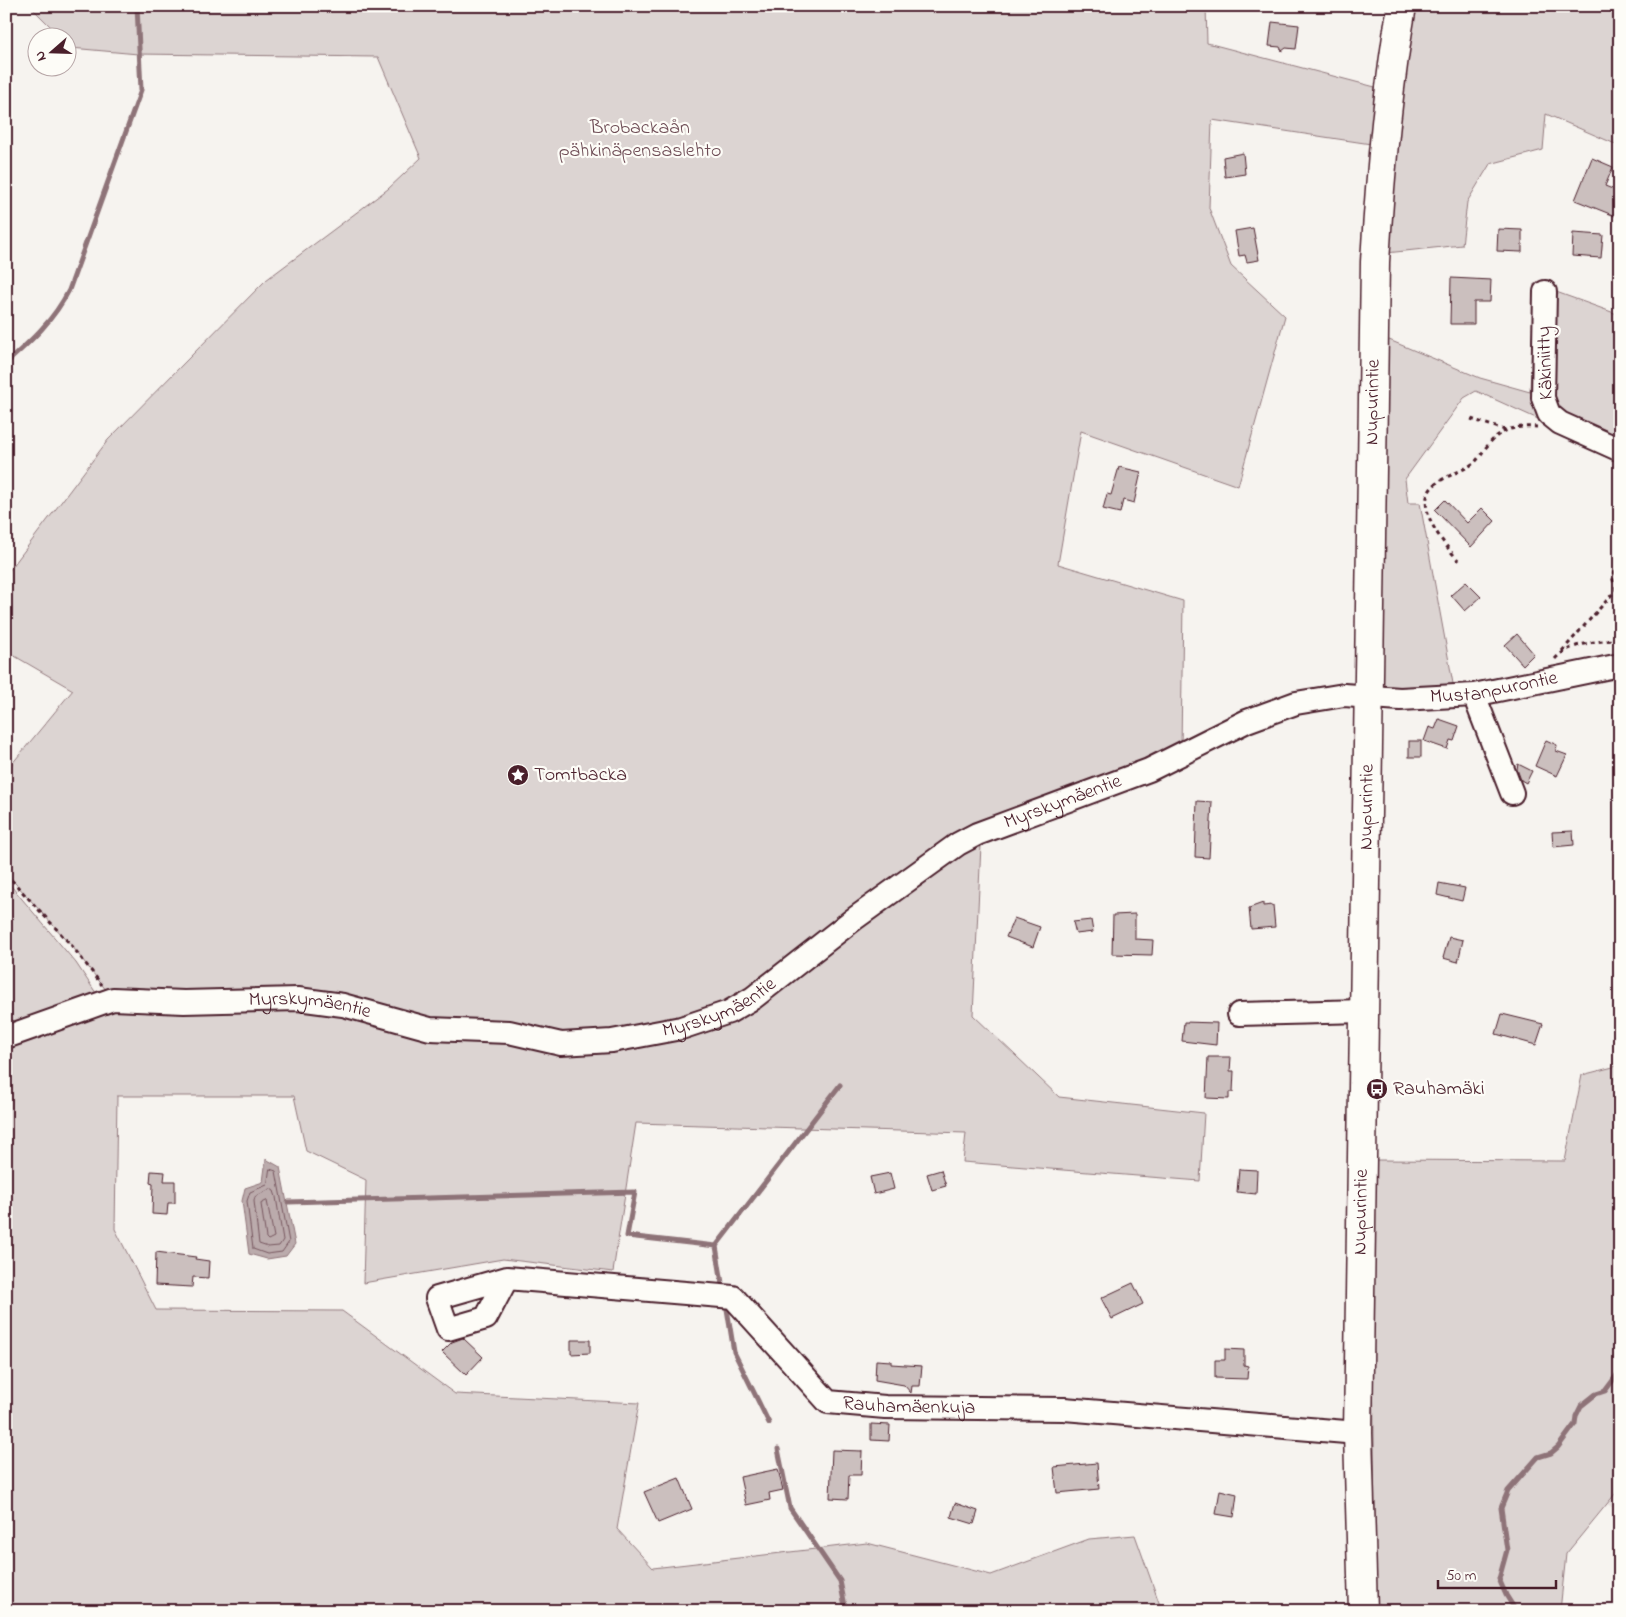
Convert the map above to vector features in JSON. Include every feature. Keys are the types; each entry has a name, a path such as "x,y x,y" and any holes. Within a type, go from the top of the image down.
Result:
{"main road":[{"name":"Nupurintie","path":"1363,1611 1358,1433 1374,262 1390,72 1402,6"}],"street":[{"name":"Käkiniitty","path":"1545,292 1543,398 1549,414 1560,423 1620,450"},
{"name":"Mustanpurontie","path":"1367,696 1400,699 1474,695 1620,665"},
{"name":"Myrskymäentie","path":"6,1037 113,999 184,1002 298,999 343,1005 430,1029 509,1032 561,1044 612,1041 681,1028 730,1012 753,998 940,856 977,834 1149,770 1247,721 1296,703 1344,695 1367,696"},
{"path":"1474,695 1512,793"},
{"path":"1239,1014 1364,1011"},
{"name":"Rauhamäenkuja","path":"507,1278 733,1297 828,1402 885,1406 1064,1409 1358,1433"}],"path":[{"path":"1471,419 1505,430"},
{"path":"1459,561 1433,526 1426,506 1429,490 1438,482 1474,462 1495,436 1505,430 1516,427 1543,429"},
{"path":"1556,679 1555,658 1618,590 1612,576 1620,565"},
{"path":"1562,651 1575,646 1620,639"},
{"path":"6,874 72,946 113,999"}],"shaded area":[{"path":"1620,1488 1620,1513 1607,1504"}],"green space":[{"name":"Brobackaån pähkinäpensaslehto","path":"30,6 1206,6 1207,43 1375,87 1371,144 1212,120 1209,208 1231,266 1285,316 1238,486 1081,431 1058,564 1183,601 1181,749 986,818 981,845 973,1015 1059,1097 1204,1113 1200,1181 963,1162 966,1133 636,1123 613,1272 503,1259 363,1283 366,1180 306,1151 294,1096 117,1096 115,1229 156,1310 342,1311 455,1394 639,1403 617,1529 653,1568 867,1543 991,1575 1089,1539 1135,1535 1162,1611 6,1611 6,880 76,963 102,1002 113,999 72,946 6,873 6,771 73,690 6,651 6,575 108,440 266,280 388,189 421,158 378,57 138,54 78,49 78,28 52,28"},
{"path":"1415,6 1620,6 1620,146 1546,114 1543,150 1490,164 1467,202 1462,245 1386,253 1394,153"},
{"path":"1534,284 1620,315 1620,456 1476,391 1464,398 1405,479 1408,503 1420,503 1454,689 1385,691 1376,677 1382,337 1480,378 1530,392"},
{"path":"1620,1066 1620,1488 1566,1554 1560,1611 1376,1611 1372,1263 1375,1160 1565,1161 1582,1075"}],"water":[{"path":"266,1159 280,1167 295,1244 286,1256 267,1259 249,1254 242,1201 245,1188 263,1182"}],"building":[{"path":"1272,22 1299,25 1296,49 1286,48 1282,51 1280,47 1269,46"},
{"path":"1243,153 1245,174 1225,177 1223,157"},
{"path":"1592,158 1613,167 1605,186 1620,192 1620,218 1575,200"},
{"path":"1253,228 1259,260 1247,262 1245,255 1239,256 1235,231"},
{"path":"1498,229 1522,230 1522,252 1497,251"},
{"path":"1573,233 1603,235 1601,258 1572,256"},
{"path":"1451,278 1491,280 1490,302 1474,302 1474,324 1450,324"},
{"path":"1119,467 1141,472 1134,503 1123,500 1120,513 1103,509 1107,494 1111,495"},
{"path":"1445,500 1467,523 1482,508 1495,521 1471,547 1435,510"},
{"path":"1466,582 1481,597 1465,611 1451,595"},
{"path":"1517,634 1534,654 1523,665 1505,645"},
{"path":"1439,719 1459,726 1454,741 1450,740 1447,749 1424,741 1429,727 1435,729"},
{"path":"1546,740 1557,745 1556,751 1567,755 1557,776 1535,766"},
{"path":"1409,741 1421,741 1421,757 1409,757"},
{"path":"1518,764 1532,771 1526,783 1521,780 1517,769"},
{"path":"1197,801 1212,802 1209,858 1195,857"},
{"path":"1573,831 1574,845 1553,847 1552,832"},
{"path":"1439,883 1465,888 1462,901 1437,895"},
{"path":"1263,903 1263,906 1273,905 1275,927 1251,929 1249,908"},
{"path":"1135,914 1135,939 1153,940 1152,955 1112,954 1113,915"},
{"path":"1014,918 1040,927 1033,947 1006,937"},
{"path":"1091,920 1093,932 1076,934 1073,922"},
{"path":"1449,937 1463,940 1458,962 1443,958"},
{"path":"1502,1014 1543,1024 1536,1045 1496,1034"},
{"path":"1184,1022 1217,1023 1216,1045 1182,1041"},
{"path":"1208,1057 1231,1057 1230,1071 1234,1071 1233,1092 1229,1092 1229,1099 1206,1098"},
{"path":"1239,1169 1257,1170 1256,1194 1237,1192"},
{"path":"941,1170 946,1186 932,1190 927,1174"},
{"path":"151,1171 165,1172 164,1181 175,1181 175,1203 168,1203 167,1215 152,1214 153,1184 150,1183"},
{"path":"890,1173 894,1189 874,1194 870,1177"},
{"path":"156,1252 196,1257 195,1259 209,1261 208,1278 193,1277 192,1287 155,1285"},
{"path":"1133,1283 1143,1304 1112,1319 1101,1298"},
{"path":"463,1338 483,1357 466,1375 442,1352 452,1342"},
{"path":"571,1340 590,1340 590,1353 571,1354"},
{"path":"1225,1349 1244,1350 1244,1365 1248,1366 1247,1379 1215,1378 1215,1360 1225,1360"},
{"path":"876,1360 891,1361 891,1364 922,1366 920,1386 912,1386 911,1393 904,1385 875,1380"},
{"path":"871,1424 890,1425 889,1441 871,1440"},
{"path":"832,1450 862,1451 861,1475 849,1475 848,1499 830,1498"},
{"path":"1097,1463 1099,1489 1057,1493 1054,1467"},
{"path":"778,1469 783,1490 769,1493 770,1500 746,1505 740,1477"},
{"path":"679,1478 692,1509 658,1523 644,1492"},
{"path":"1220,1490 1237,1494 1234,1517 1216,1514"},
{"path":"955,1503 978,1511 974,1524 951,1517"}],"waterway":[{"path":"6,363 49,320 69,290 141,90 137,6"},
{"path":"716,1246 840,1085"},
{"path":"288,1202 635,1192 627,1236 716,1246 722,1283"},
{"path":"727,1309 734,1352 769,1423"},
{"path":"1516,1611 1499,1579 1507,1550 1501,1508 1508,1491 1538,1457 1551,1453 1558,1447 1575,1424 1576,1416 1581,1406 1596,1394 1605,1391 1620,1371"},
{"path":"778,1449 790,1508 840,1581 846,1611"}],"place":[{"name":"Tomtbacka","path":"518,775"},
{"name":"Rauhamäki","path":"1377,1089"}]}
